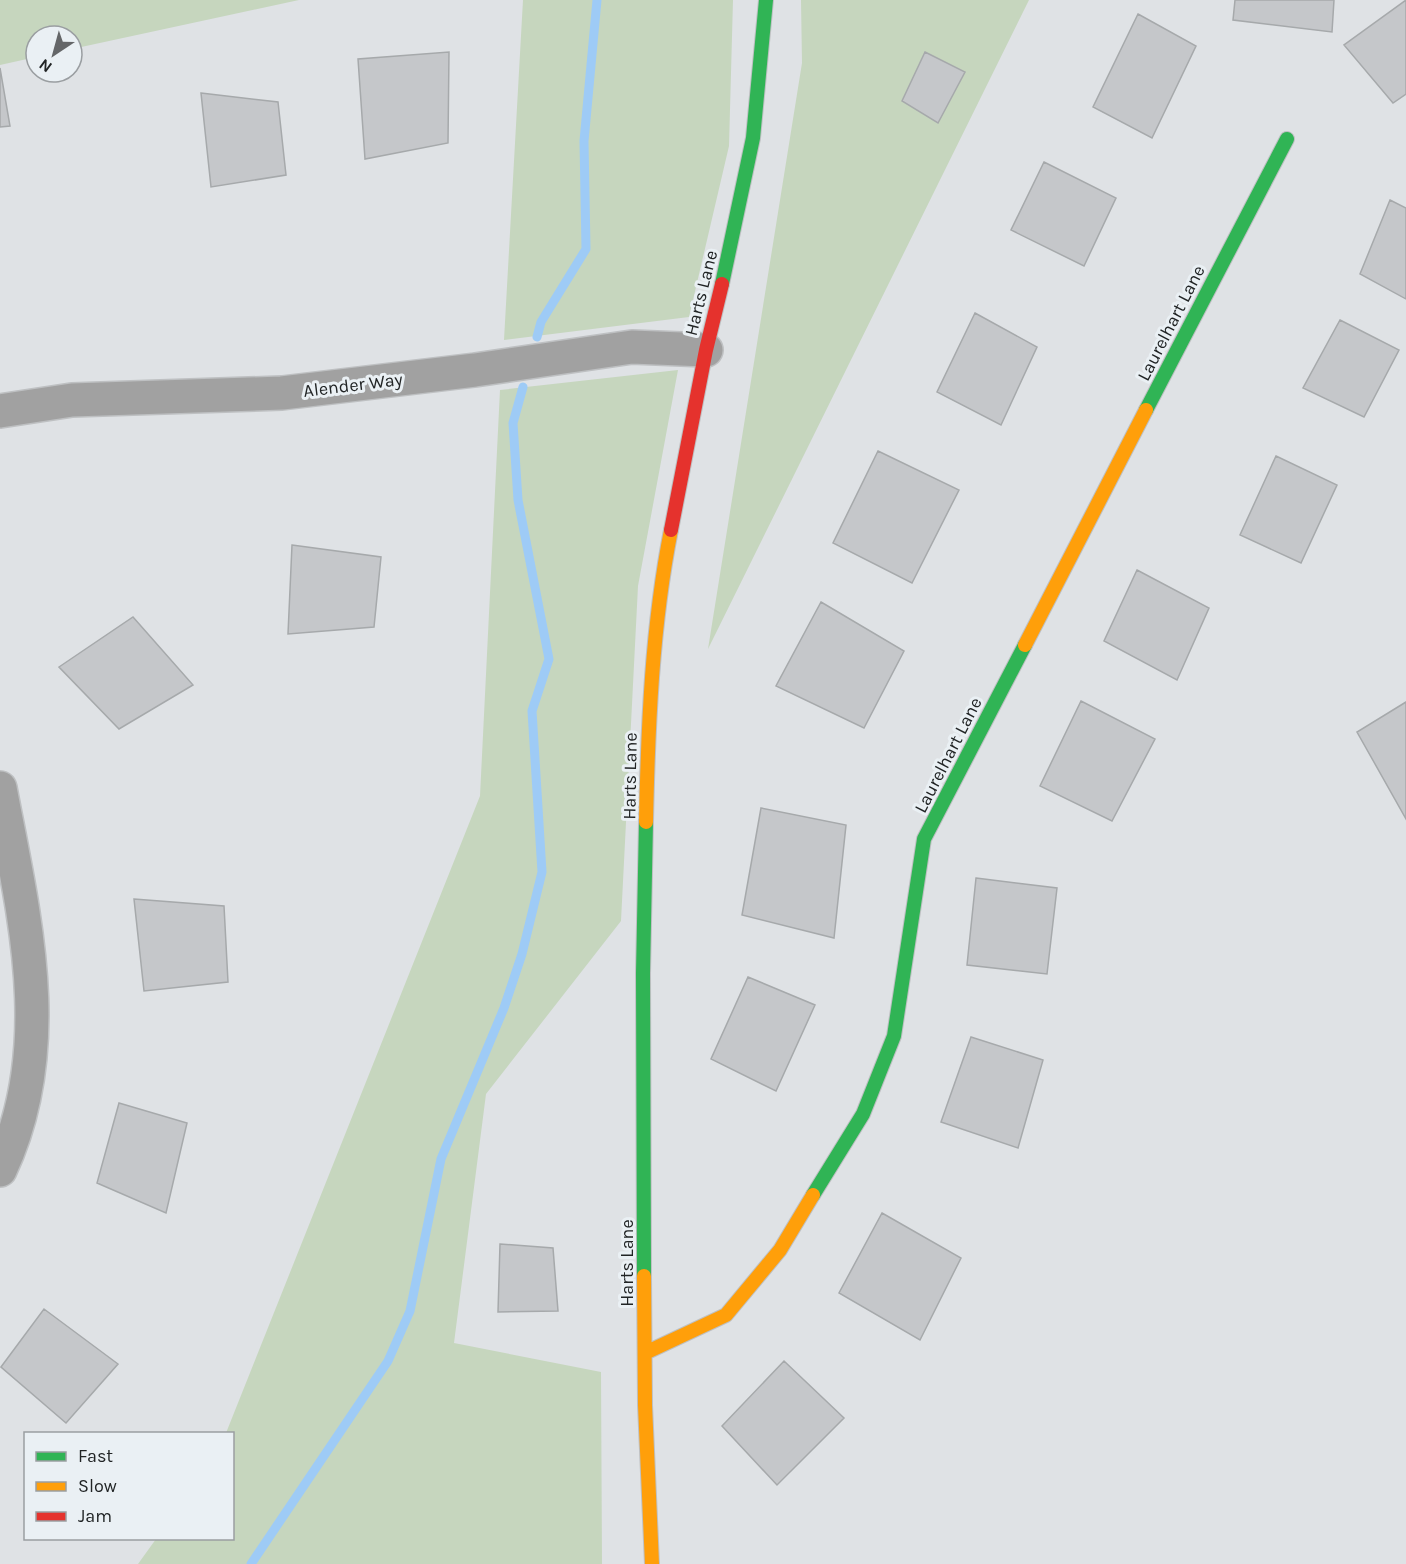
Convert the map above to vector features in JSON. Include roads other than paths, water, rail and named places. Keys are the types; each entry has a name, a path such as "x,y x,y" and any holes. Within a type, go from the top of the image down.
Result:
{"street":[{"name":"Harts Lane","path":"652,1564 645,1353 643,973 648,731 661,581 705,350 736,225 753,138 766,0"},
{"name":"Laurelhart Lane","path":"645,1353 726,1315 780,1251 863,1114 894,1036 908,932 924,839 1287,139"},
{"name":"Alender Way","path":"0,411 72,400 282,393 475,370 632,347 705,350"},
{"path":"0,788 28,935 32,971 33,1033 25,1095 18,1125 0,1170"}],"waterway":[{"path":"537,337 541,322 586,249 584,141 597,0"},
{"path":"251,1564 388,1361 410,1311 441,1159 504,1008 522,954 542,872 532,711 549,659 518,500 513,423 523,387"}]}
